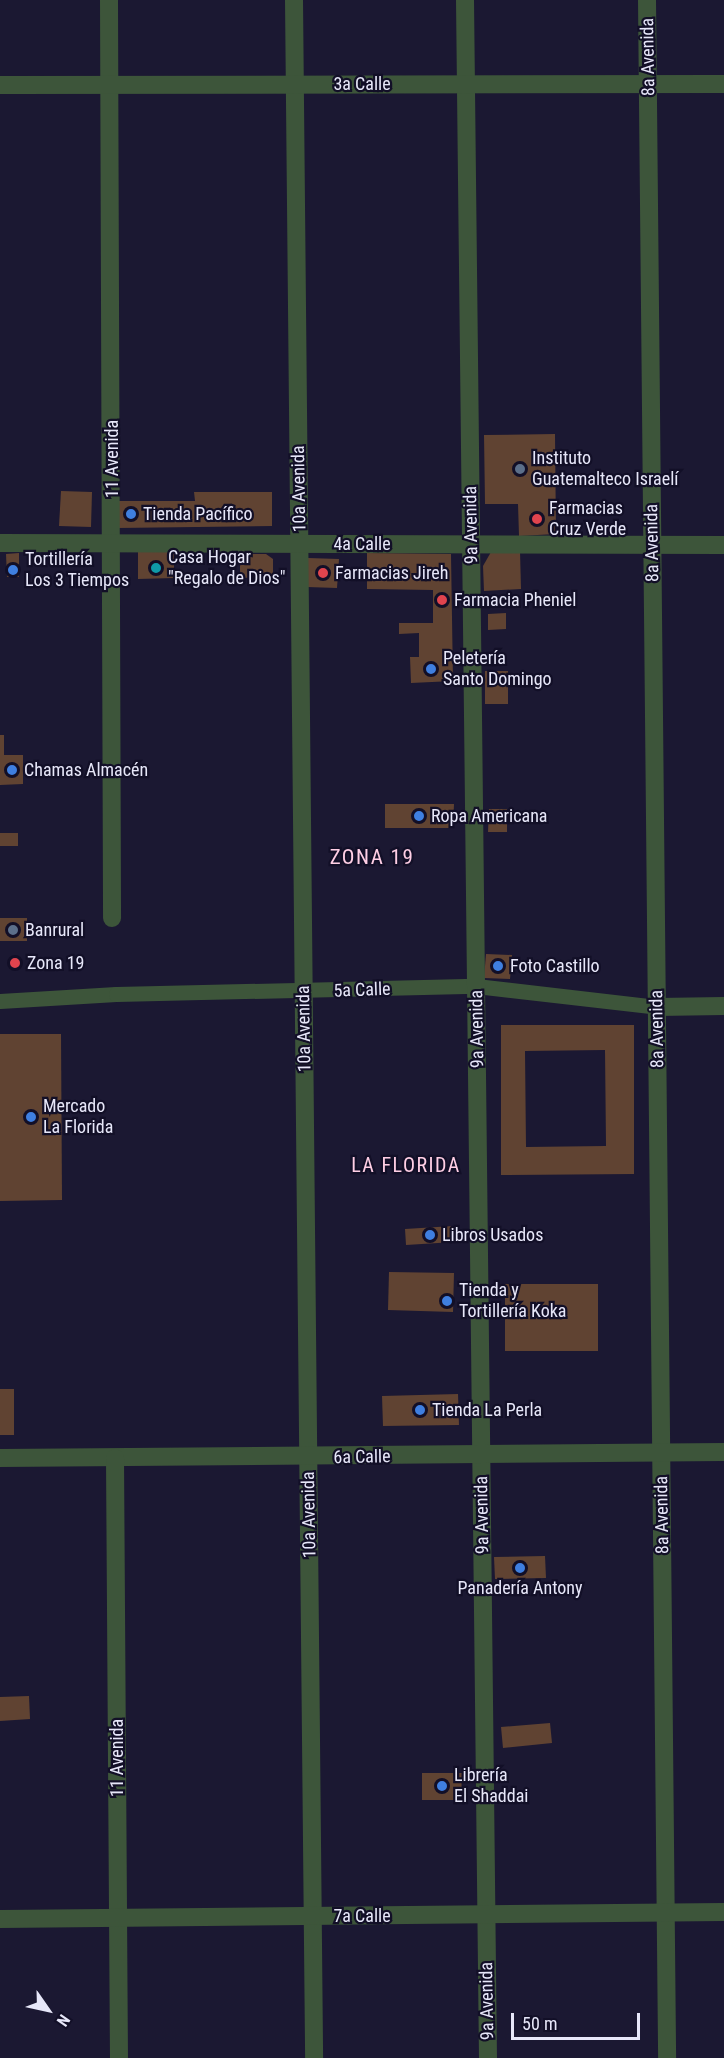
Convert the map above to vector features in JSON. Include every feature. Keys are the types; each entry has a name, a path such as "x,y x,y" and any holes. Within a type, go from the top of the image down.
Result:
{"street":[{"name":"11 Avenida","path":"109,0 112,918"},
{"name":"10a Avenida","path":"294,0 314,2058"},
{"name":"9a Avenida","path":"465,0 488,2058"},
{"name":"8a Avenida","path":"647,0 667,2058"},
{"name":"3a Calle","path":"0,85 724,84"},
{"name":"4a Calle","path":"0,543 724,545"},
{"name":"5a Calle","path":"0,1001 116,994 304,992 476,986 657,1007 724,1006"},
{"name":"6a Calle","path":"0,1458 724,1452"},
{"name":"11 Avenida","path":"116,1458 118,2058"},
{"name":"7a Calle","path":"0,1919 724,1912"}],"building":[{"name":"Instituto Guatemalteco Israelí","path":"555,434 556,534 519,536 518,504 485,504 484,435"},
{"path":"61,491 92,492 91,527 59,526"},
{"path":"194,492 272,492 272,526 118,528 118,501 195,501"},
{"name":"Casa Hogar \"Regalo de Dios\"","path":"138,548 192,548 192,559 174,559 174,578 138,579"},
{"path":"520,551 521,589 484,591 483,566 491,552"},
{"name":"Tortillería Los 3 Tiempos","path":"19,553 19,577 7,577 6,554"},
{"path":"367,553 451,554 453,681 411,683 410,657 419,657 419,633 399,634 399,623 433,623 433,590 367,589"},
{"path":"240,554 266,554 273,559 273,577 240,578"},
{"name":"Farmacias Jireh","path":"308,558 339,559 337,588 307,587"},
{"path":"506,613 506,629 488,630 488,614"},
{"path":"485,671 508,671 508,704 485,704"},
{"name":"Chamas Almacén","path":"0,735 4,735 4,755 23,755 23,784 0,785"},
{"name":"Ropa Americana","path":"385,804 454,804 453,828 385,828"},
{"path":"489,809 507,809 507,832 488,832"},
{"path":"0,833 18,833 18,846 0,846"},
{"name":"Banrural","path":"0,918 27,918 27,941 0,941"},
{"name":"Foto Castillo","path":"486,954 512,955 510,979 484,978"},
{"path":"501,1025 634,1025 634,1174 501,1175","holes":["605,1050 606,1146 526,1147 525,1051"]},
{"name":"Mercado La Florida","path":"0,1034 61,1034 62,1200 0,1201"},
{"name":"Libros Usados","path":"453,1226 454,1242 406,1245 405,1229"},
{"path":"389,1272 454,1273 453,1312 388,1310"},
{"path":"505,1284 598,1284 598,1351 505,1351"},
{"path":"0,1389 14,1389 14,1435 0,1435"},
{"name":"Tienda La Perla","path":"458,1394 459,1425 383,1426 382,1396"},
{"name":"Panadería Antony","path":"545,1556 546,1578 495,1579 494,1557"},
{"path":"29,1696 30,1719 0,1721 0,1697"},
{"path":"550,1723 552,1743 503,1748 501,1727"},
{"name":"Librería El Shaddai","path":"422,1773 462,1773 461,1800 422,1800"}],"place":[{"name":"Instituto Guatemalteco Israelí","path":"520,469"},
{"name":"Tienda Pacífico","path":"131,514"},
{"name":"Farmacias Cruz Verde","path":"537,519"},
{"name":"Casa Hogar \"Regalo de Dios\"","path":"156,568"},
{"name":"Tortillería Los 3 Tiempos","path":"13,570"},
{"name":"Farmacias Jireh","path":"323,573"},
{"name":"Farmacia Pheniel","path":"442,600"},
{"name":"Peletería Santo Domingo","path":"431,669"},
{"name":"Chamas Almacén","path":"12,770"},
{"name":"Ropa Americana","path":"419,816"},
{"name":"Banrural","path":"13,930"},
{"name":"Zona 19","path":"15,963"},
{"name":"Foto Castillo","path":"498,966"},
{"name":"Mercado La Florida","path":"31,1117"},
{"name":"Libros Usados","path":"430,1235"},
{"name":"Tienda y Tortillería Koka","path":"447,1301"},
{"name":"Tienda La Perla","path":"420,1410"},
{"name":"Panadería Antony","path":"520,1568"},
{"name":"Librería El Shaddai","path":"442,1786"}],"district":[{"name":"ZONA 19","path":"372,857"},
{"name":"LA FLORIDA","path":"406,1165"}]}
